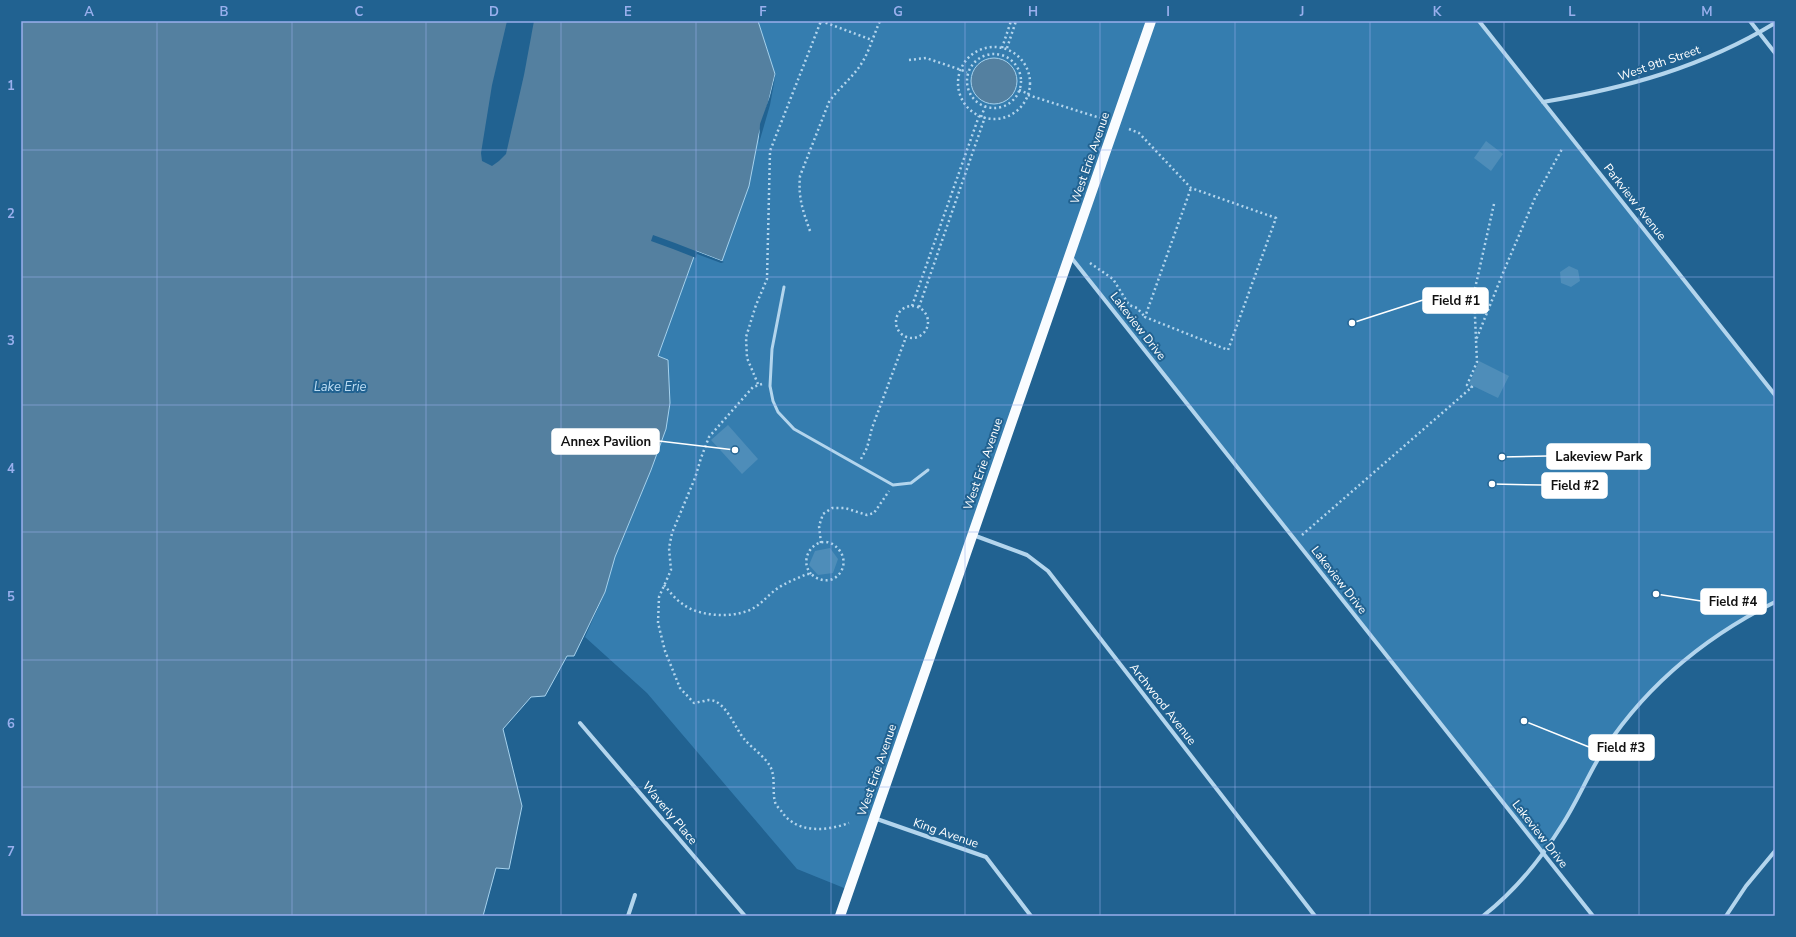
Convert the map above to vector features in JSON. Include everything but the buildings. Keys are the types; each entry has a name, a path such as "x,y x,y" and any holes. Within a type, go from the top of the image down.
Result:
{"main road":[{"name":"West Erie Avenue","path":"840,916 1152,21"}],"street":[{"name":"Parkview Avenue","path":"1479,21 1775,396"},
{"path":"1750,21 1775,53"},
{"name":"West 9th Street","path":"1543,102 1594,94 1643,81 1692,64 1759,32 1775,22"},
{"name":"Lakeview Drive","path":"1070,256 1593,916"},
{"name":"Archwood Avenue","path":"973,535 1026,555 1048,571 1314,916"},
{"path":"1483,916 1519,883 1543,853 1563,824 1597,761 1616,732 1638,704 1662,679 1699,648 1746,617 1775,602"},
{"name":"Waverly Place","path":"580,723 745,916"},
{"name":"King Avenue","path":"874,818 986,857 1032,916"},
{"path":"1726,916 1746,886 1775,851"},
{"path":"628,916 635,895"}],"lane":[{"path":"784,286 772,349 770,386 772,401 778,412 794,429 893,485 911,483 928,470"}],"path":[{"path":"758,384 747,358 746,337 754,310 767,279 770,151 821,21 872,40"},
{"path":"810,231 801,207 799,189 800,176 829,102 835,92 852,76 863,62 880,21"},
{"path":"1002,55 1011,21"},
{"path":"1004,48 1016,21"},
{"path":"994,46 1004,48 1017,54 1024,62 1029,73 1031,84 1028,95 1022,106 1014,113 1003,118 992,119 982,117 970,110 962,100 958,88 958,76 961,70 963,64 971,55 982,48 994,46"},
{"path":"986,55 1002,55 1011,60 1017,68 1020,77 1019,90 1011,102 1003,107 985,107 977,103 967,89 968,72 972,64 978,59 986,55"},
{"path":"909,60 926,58 968,72"},
{"path":"1019,90 1028,95 1100,118"},
{"path":"919,307 968,168 985,107"},
{"path":"912,306 962,166 982,117"},
{"path":"1090,263 1113,279 1129,305 1137,308 1145,317 1228,350 1276,218 1191,188 1139,133 1129,130"},
{"path":"1476,340 1535,198 1562,149"},
{"path":"962,166 968,168"},
{"path":"1145,317 1191,188"},
{"path":"1295,540 1472,387 1466,385 1477,362 1474,293 1494,204"},
{"path":"948,206 954,208"},
{"path":"932,251 938,253"},
{"path":"912,306 919,307 927,315 928,326 926,331 916,337 906,337 897,329 896,318 901,309 912,306"},
{"path":"858,465 867,448 872,428 906,337"},
{"path":"770,386 758,384 753,387 709,437 700,458 695,478 672,533 669,548 671,570 660,597 658,623 665,651 680,688 694,703 710,700 728,713 743,738 770,767 773,778 775,803 788,820 805,828 820,829 834,828 849,823"},
{"path":"821,543 819,526 823,514 832,508 845,508 867,515 874,513 893,485"},
{"path":"821,543 831,544 839,550 844,560 843,570 838,576 826,581 820,580 811,574 808,570 806,561 808,551 814,545 821,543"},
{"path":"664,585 675,598 685,606 697,611 715,615 746,612 762,602 775,590 793,580 811,574"}],"shaded area":[{"path":"758,21 1479,21 1775,395 1775,602 1708,641 1688,656 1650,692 1606,747 1543,853 1070,256 849,890 797,869 647,693 585,637 605,592 615,557 651,470 666,429 668,360 658,356 696,251 722,261 775,74"}],"water":[{"name":"Lake Erie","path":"21,21 758,21 775,74 759,134 749,186 722,261 696,251 658,356 668,360 670,403 666,429 651,470 615,557 605,592 574,656 567,656 545,696 531,697 503,729 522,806 509,869 496,868 483,916 21,916"},
{"path":"994,58 1007,62 1013,68 1017,81 1013,94 1007,100 994,104 981,100 975,94 971,81 975,68 981,62"}],"pier":[{"path":"507,21 534,21 524,75 506,154 492,166 482,161 481,153 492,85"},
{"path":"776,72 770,105 759,143 760,124 770,96"},
{"path":"653,235 724,262 721,263 697,254 696,258 651,241"}],"place":[{"name":"Field #1","path":"1352,323"},
{"name":"Annex Pavilion","path":"735,450"},
{"name":"Lakeview Park","path":"1502,457"},
{"name":"Field #2","path":"1492,484"},
{"name":"Field #4","path":"1656,594"},
{"name":"Field #3","path":"1524,721"}]}
